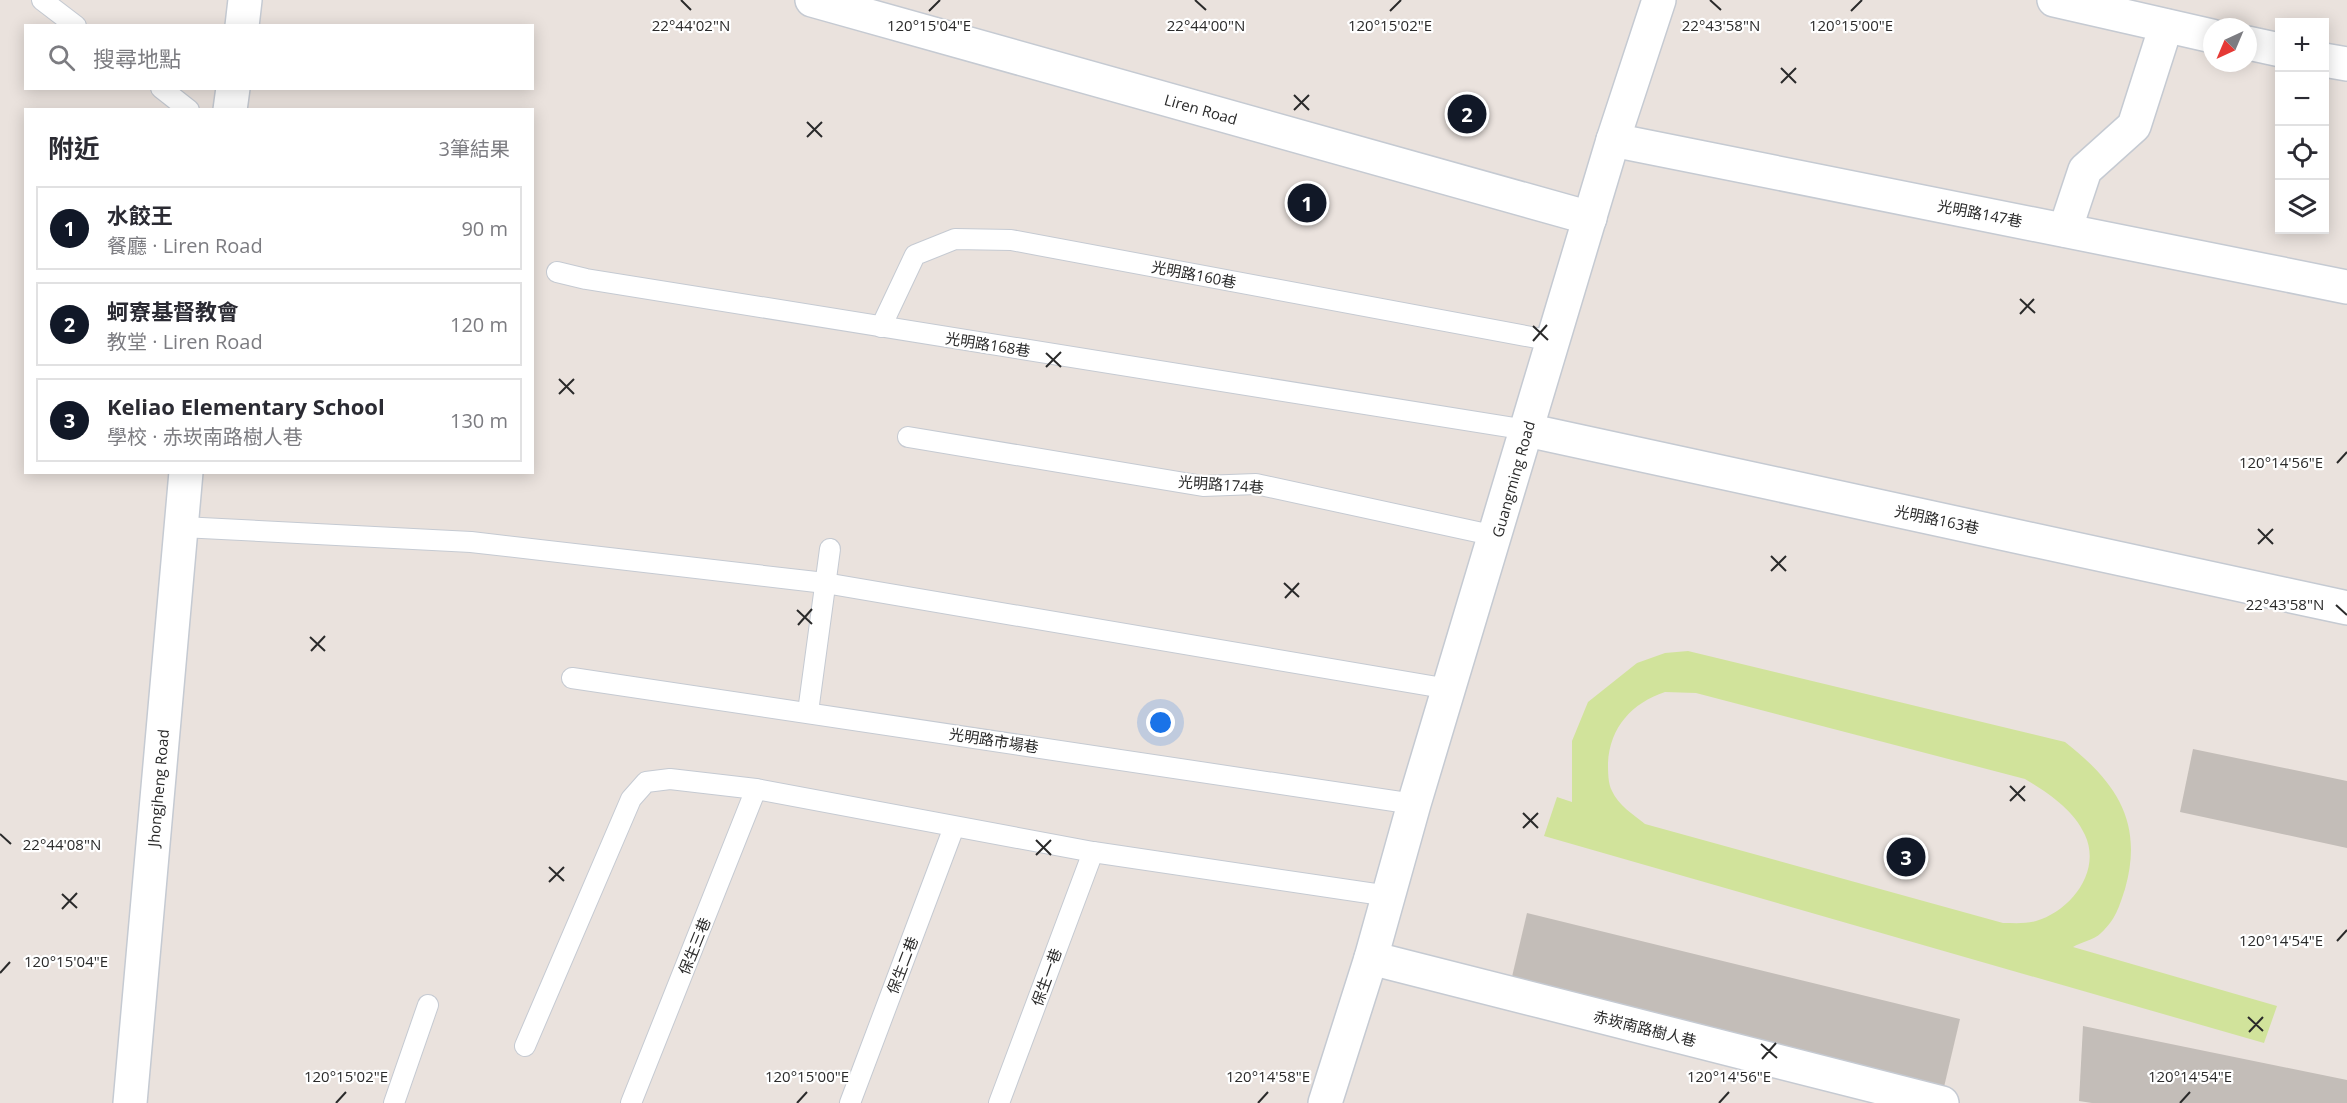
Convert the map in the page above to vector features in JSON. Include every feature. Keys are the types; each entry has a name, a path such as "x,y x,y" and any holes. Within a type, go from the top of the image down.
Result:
{"street":[{"path":"242,24 245,0"},
{"name":"Liren Road","path":"812,0 1590,218"},
{"name":"Guangming Road","path":"1325,1103 1371,958 1414,804 1613,140 1659,0"},
{"path":"2054,0 2203,34"},
{"path":"2065,230 2085,170 2134,126 2166,26"},
{"path":"2257,45 2275,49"},
{"path":"2329,61 2347,64"},
{"path":"230,108 233,90"},
{"name":"光明路147巷","path":"1613,140 2347,287"},
{"name":"光明路163巷","path":"1527,430 2347,608"},
{"name":"Jhongjheng Road","path":"130,1103 186,474"},
{"name":"赤崁南路樹人巷","path":"1371,958 1926,1101"}],"lane":[{"path":"42,0 73,24"},
{"path":"164,90 186,108"},
{"name":"光明路160巷","path":"881,327 915,255 955,239 1011,240 1553,341"},
{"name":"光明路168巷","path":"557,272 881,327 1527,430"},
{"name":"光明路174巷","path":"908,437 1203,486 1256,484 1496,536"},
{"path":"182,527 471,542 825,583 1449,688"},
{"path":"808,712 830,549"},
{"name":"光明路市場巷","path":"573,678 1414,804"},
{"path":"525,1046 631,799 646,782 670,779 756,789 1093,852 1389,896"},
{"name":"保生三巷","path":"631,1103 756,789"},
{"name":"保生二巷","path":"850,1103 954,827"},
{"name":"保生一巷","path":"999,1103 1093,852"},
{"path":"394,1103 428,1005"}],"green space":[{"path":"1688,651 2065,742 2099,772 2111,788 2128,824 2131,843 2130,865 2125,889 2114,918 2098,935 2073,947 2277,1006 2264,1043 1544,836 1557,797 1572,802 1572,741 1588,702 1637,663 1665,653","holes":["1665,692 1696,693 2025,779 2059,802 2080,826 2089,849 2086,876 2071,899 2049,916 2028,923 2003,923 1645,824 1622,805 1611,788 1608,763 1613,738 1625,718 1642,703 1653,697"]}],"building":[{"path":"2193,749 2347,781 2347,848 2180,812"},
{"path":"1527,913 1960,1019 1944,1087 1511,981"},
{"path":"2083,1026 2347,1080 2347,1103 2092,1103 2079,1101"}],"place":[{"name":"蚵寮基督教會","path":"1467,114"},
{"name":"水餃王","path":"1307,203"},
{"name":"Keliao Elementary School","path":"1906,857"}]}
